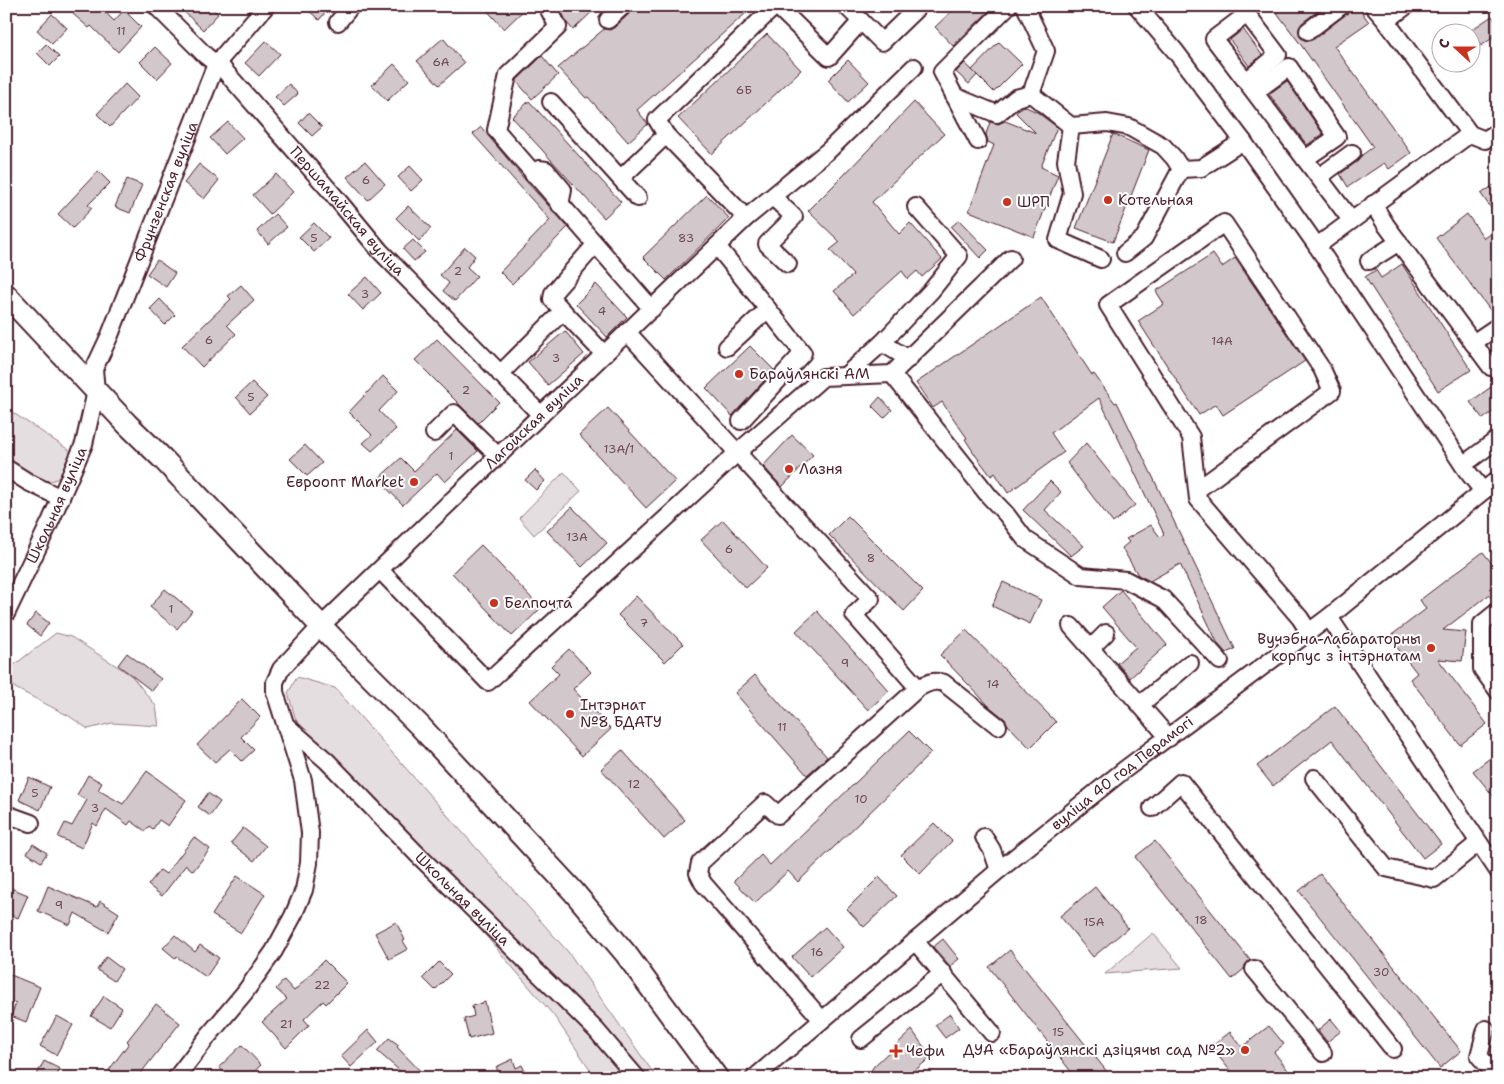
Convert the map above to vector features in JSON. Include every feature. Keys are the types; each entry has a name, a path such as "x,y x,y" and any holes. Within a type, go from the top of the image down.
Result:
{"main road":[{"path":"6,294 340,646 420,726 573,891 626,954 717,1078"}],"street":[{"name":"Першамайская вуліца","path":"156,6 223,69 319,177 380,251 541,415"},
{"name":"Фрунзенская вуліца","path":"96,391 94,369 110,335 216,64 266,6"},
{"path":"338,22 351,6"},
{"path":"549,6 548,8 558,27 508,74 496,130 652,309"},
{"path":"608,20 623,6"},
{"path":"746,218 666,136 657,120 776,6 829,57 861,22"},
{"path":"846,6 882,42 919,6"},
{"path":"978,141 942,72 1008,6"},
{"path":"1025,6 1046,51 1030,94"},
{"path":"1137,6 1176,52 1243,141 1463,465 1493,484"},
{"path":"1308,31 1342,6"},
{"path":"1373,6 1470,134 1485,140 1498,131"},
{"path":"1386,21 1406,6"},
{"name":"Лагойская вуліца","path":"322,625 746,218 829,150 914,67"},
{"path":"1305,159 1337,137 1288,68 1250,86 1319,178 1351,220"},
{"path":"954,96 997,114 1016,98 1030,94"},
{"path":"1030,94 1071,126 1107,123 1129,128 1163,146 1181,169"},
{"path":"552,102 638,198"},
{"path":"1071,126 1066,161 1072,193 1058,240 1101,259"},
{"path":"1316,246 1470,134"},
{"path":"621,178 666,136"},
{"path":"1181,169 1201,168 1243,141"},
{"path":"1319,178 1352,153"},
{"path":"1126,253 1144,238 1181,169"},
{"path":"772,196 794,217 767,244 788,264"},
{"path":"1373,204 1491,367"},
{"path":"845,376 882,342 931,291 959,256 916,207"},
{"path":"1197,490 1332,391 1322,369 1224,223 1108,305 1191,437 1198,499 1300,618 1309,632"},
{"path":"1369,261 1399,242"},
{"path":"595,245 553,293 552,298 604,354"},
{"path":"717,246 803,353 741,421"},
{"path":"380,570 488,682 822,377 892,374 1011,258"},
{"path":"727,347 768,309"},
{"path":"500,374 563,311"},
{"path":"1473,343 1498,326"},
{"path":"627,332 870,599 854,615 918,688"},
{"path":"882,342 909,359"},
{"path":"892,374 1025,539 1081,576 1126,580 1163,599 1220,661"},
{"name":"Школьная вуліца","path":"6,614 61,498 84,444 96,391"},
{"path":"434,432 454,413 498,456"},
{"path":"1463,465 1498,439"},
{"path":"6,468 28,482 61,498"},
{"name":"вуліца 40 год Перамогі","path":"754,1078 999,870 1124,770 1329,617 1493,484"},
{"path":"1498,611 1482,624 1482,669 1498,691"},
{"path":"1329,617 1498,872"},
{"path":"176,1078 208,1035 245,992 274,951 304,890 309,863 310,833 303,780 275,692 276,675 322,625"},
{"path":"1071,626 1169,738"},
{"path":"1091,648 1106,633"},
{"path":"1141,704 1190,663"},
{"path":"822,1020 703,884 698,873 700,863 765,803 778,815 918,688 928,682 944,683 998,726"},
{"name":"Школьная вуліца","path":"285,724 327,761 430,867 596,1030 637,1078"},
{"path":"1314,778 1386,868 1434,879 1478,843"},
{"path":"1152,808 1181,782 1393,1049"},
{"path":"6,814 31,823"},
{"path":"984,837 992,850 999,870"},
{"path":"915,941 992,1033"},
{"path":"1254,969 1323,1053"},
{"path":"861,1039 942,973"},
{"path":"1486,1029 1480,1056 1493,1072"}],"shaded area":[{"path":"6,408 72,452 59,477 47,481 40,479 25,473 6,461"},
{"path":"564,472 581,491 534,535 519,518"},
{"path":"56,633 71,637 131,675 156,706 159,726 112,723 88,729 69,716 15,688 6,676 6,671"},
{"path":"297,677 335,688 569,953 657,1078 596,1078 554,1016 434,875 296,720 288,693"},
{"path":"1153,933 1182,968 1105,974"}],"building":[{"path":"80,6 99,6 114,21 124,10 141,27 118,52 91,26 89,28 73,14"},
{"path":"178,6 210,6 218,14 203,30"},
{"path":"304,6 331,6 319,20"},
{"path":"483,6 528,6 504,29"},
{"path":"559,6 598,6 573,30 567,23"},
{"path":"633,6 741,6 746,13 637,110 648,124 628,142 588,97 586,98 558,68 604,29 610,30 615,27 630,13"},
{"path":"957,6 988,6 991,9 953,46 935,27"},
{"path":"1272,6 1320,6 1321,8 1302,23 1299,28 1300,37 1309,41 1357,6 1369,22 1334,46 1411,153 1389,169 1384,163 1348,187 1340,174 1373,147"},
{"path":"52,14 67,28 52,44 37,30"},
{"path":"1492,16 1498,24 1498,34 1482,45 1482,23"},
{"path":"1243,29 1262,55 1249,66 1230,40"},
{"path":"767,34 801,70 712,154 678,118"},
{"path":"443,38 464,63 439,85 417,61"},
{"path":"266,41 280,54 259,76 245,63"},
{"path":"999,42 1022,64 994,92 972,70"},
{"path":"46,44 59,57 50,66 37,53"},
{"path":"155,47 172,63 157,79 140,62"},
{"path":"542,56 558,75 532,99 517,80"},
{"path":"848,60 869,82 848,102 828,80"},
{"path":"965,63 977,75 969,84 956,72"},
{"path":"394,64 409,80 387,101 372,85"},
{"path":"1287,81 1323,134 1307,145 1269,94"},
{"path":"125,84 138,97 110,127 97,114"},
{"path":"289,84 298,94 284,106 275,97"},
{"path":"529,101 621,202 604,218 512,117"},
{"path":"914,102 944,134 872,202 899,234 910,223 942,259 922,277 917,271 908,279 902,271 854,314 834,291 853,275 830,250 840,242 808,211"},
{"path":"1024,106 1037,112 1057,127 1041,167 1058,175 1034,237 969,211 994,145 988,142 986,134 990,122 998,124 1005,121 1036,133 1016,113"},
{"path":"308,113 322,127 312,136 299,123"},
{"path":"228,122 243,138 225,154 210,138"},
{"path":"481,127 568,227 512,284 500,272 550,220 473,134"},
{"name":"Котельная","path":"1113,134 1149,150 1113,242 1076,228"},
{"path":"365,161 385,184 368,200 347,177"},
{"path":"199,164 219,180 204,199 184,183"},
{"path":"410,166 423,180 411,191 398,177"},
{"path":"98,171 110,183 88,205 92,208 73,228 58,214"},
{"path":"276,174 293,192 270,214 253,195"},
{"path":"127,179 142,185 130,213 115,207"},
{"path":"1498,182 1498,218 1481,194"},
{"path":"707,195 729,218 666,280 643,257"},
{"path":"408,206 431,228 419,241 396,218"},
{"path":"275,214 287,227 268,244 257,231"},
{"path":"1467,214 1484,238 1498,228 1498,304 1490,310 1436,238"},
{"path":"959,220 988,250 980,258 951,227"},
{"path":"314,223 329,238 314,252 299,237"},
{"path":"413,240 425,252 414,261 403,249"},
{"path":"465,247 475,256 467,267 477,276 455,301 443,291 449,283 440,275"},
{"path":"1213,254 1222,267 1235,258 1305,361 1223,415 1216,404 1199,415 1138,321 1164,304 1156,291"},
{"path":"157,260 175,273 166,287 147,274"},
{"path":"1402,264 1471,370 1438,391 1365,277 1376,270 1381,278"},
{"path":"367,277 381,293 363,310 348,294"},
{"path":"596,284 627,317 607,337 576,304"},
{"path":"241,285 254,300 227,325 236,334 202,367 182,346 231,299 228,296"},
{"path":"1041,297 1092,375 1094,374 1115,403 1117,402 1235,649 1226,653 1218,644 1180,564 1150,581 1138,575 1122,548 1129,542 1126,539 1151,525 1160,537 1164,534 1099,398 1051,433 1064,452 1008,493 995,473 991,476 976,456 965,439 967,438 942,402 933,408 916,383"},
{"path":"160,299 175,315 165,325 150,309"},
{"path":"565,331 584,354 548,385 528,362"},
{"path":"437,339 499,402 478,423 415,360"},
{"path":"750,346 774,370 732,416 706,388"},
{"path":"383,376 398,391 379,411 396,429 372,451 363,443 372,435 349,412"},
{"path":"252,382 267,397 250,413 236,397"},
{"path":"1498,382 1498,408 1483,419 1470,402"},
{"path":"880,397 892,410 884,418 872,406"},
{"path":"608,408 675,481 646,508 579,435"},
{"path":"457,430 478,451 445,482 437,473 403,505 378,479 401,458 414,471"},
{"path":"792,435 813,455 782,487 763,466"},
{"path":"1086,443 1135,505 1113,523 1067,463"},
{"path":"305,445 322,463 307,476 290,459"},
{"path":"535,470 545,481 536,490 525,480"},
{"path":"1050,481 1061,492 1045,510 1084,546 1071,556 1023,510"},
{"path":"572,507 607,543 582,567 547,531"},
{"path":"848,516 923,591 904,611 829,535"},
{"path":"723,520 767,568 746,588 701,540"},
{"path":"481,545 541,608 512,636 452,573"},
{"name":"Вучэбна-лабараторны корпус з інтэрнатам","path":"1483,552 1498,571 1498,588 1443,630 1466,632 1462,661 1438,659 1487,724 1460,745 1410,679 1417,673 1389,637 1426,609 1420,600"},
{"path":"1003,582 1041,600 1030,624 992,606"},
{"path":"165,589 192,611 177,629 150,607"},
{"path":"1121,590 1167,645 1130,678 1117,663 1136,647 1102,607"},
{"path":"636,596 683,644 665,662 618,615"},
{"path":"817,611 889,691 868,710 796,631"},
{"path":"36,613 49,623 40,636 27,625"},
{"path":"966,630 1056,722 1030,748 1008,725 1005,719 990,707 940,655"},
{"name":"Інтэрнат №8 БДАТУ","path":"569,649 591,672 573,689 611,729 582,756 530,701 559,674 551,666"},
{"path":"127,653 161,679 152,691 118,665"},
{"path":"755,675 827,757 807,775 735,693"},
{"path":"242,699 260,717 241,737 254,750 242,761 230,749 215,762 197,745"},
{"path":"1335,706 1441,844 1423,858 1332,740 1273,786 1257,766"},
{"path":"909,731 931,753 798,882 788,871 755,903 734,881 761,855 770,865"},
{"path":"622,750 685,820 664,839 601,769"},
{"path":"1498,752 1498,802 1473,771"},
{"path":"147,771 186,800 168,826 159,820 153,829 149,826 145,831 131,821 128,825 106,809 97,826 93,823 82,848 58,837 65,823 72,826 87,800 77,795 88,775 102,783 98,790 123,804"},
{"path":"29,777 50,787 40,810 19,800"},
{"path":"208,793 220,802 210,816 198,807"},
{"path":"934,823 952,841 920,874 901,855"},
{"path":"243,828 266,846 254,861 231,843"},
{"path":"194,837 210,849 193,871 186,865 162,896 148,885 160,870 166,874"},
{"path":"1155,841 1250,960 1244,969 1232,979 1135,857"},
{"path":"33,844 47,853 41,862 27,853"},
{"path":"1320,874 1461,1051 1440,1068 1299,891"},
{"path":"237,876 265,894 241,933 212,915"},
{"path":"879,877 897,896 864,927 847,909"},
{"path":"6,886 28,895 18,918 6,913"},
{"path":"48,886 97,907 100,901 119,913 108,932 75,913 70,925 38,911"},
{"path":"1095,887 1128,928 1093,957 1060,916"},
{"path":"396,922 408,949 389,959 375,933"},
{"path":"825,927 843,947 810,977 792,957"},
{"path":"175,935 195,952 200,945 219,958 206,977 177,957 175,958 163,948"},
{"path":"943,939 959,959 950,966 933,947"},
{"path":"1010,950 1108,1073 1102,1078 1076,1078 989,967"},
{"path":"106,957 122,969 114,981 97,970"},
{"path":"324,960 347,983 326,1004 323,1001 304,1019 309,1025 286,1048 262,1022 287,999 276,989 284,980 294,991"},
{"path":"439,962 451,974 435,990 423,978"},
{"path":"6,973 40,987 26,1022 11,1016 16,1003 6,999"},
{"path":"104,996 122,1008 110,1027 91,1016"},
{"path":"485,1002 492,1033 469,1039 464,1019 474,1016 472,1006"},
{"path":"156,1004 180,1023 137,1078 119,1078 109,1070 129,1043 127,1041"},
{"path":"950,1014 959,1028 945,1038 935,1025"},
{"path":"57,1016 73,1025 56,1055 40,1046"},
{"path":"1331,1019 1341,1031 1327,1042 1318,1030"},
{"name":"ДУА «Бараўлянскі дзіцячы сад №2»","path":"1269,1026 1284,1044 1274,1052 1294,1078 1236,1078 1211,1047 1230,1032 1242,1047"},
{"path":"368,1030 378,1042 351,1067 341,1056"},
{"path":"912,1030 931,1057 906,1078 866,1078 874,1066"},
{"path":"389,1038 399,1045 397,1047 427,1078 408,1078 377,1051"},
{"path":"242,1045 261,1065 247,1078 229,1078 219,1067"},
{"path":"513,1059 516,1068 522,1065 528,1078 494,1078 500,1075 496,1067"},
{"path":"44,1061 60,1069 56,1078 35,1078"}],"place":[{"name":"Котельная","path":"1108,200"},
{"name":"ШРП","path":"1007,202"},
{"name":"Бараўлянскі АМ","path":"739,374"},
{"name":"Лазня","path":"789,469"},
{"name":"Евроопт Market","path":"414,482"},
{"name":"Белпочта","path":"494,603"},
{"name":"Вучэбна-лабараторны корпус з інтэрнатам","path":"1431,648"},
{"name":"Інтэрнат №8 БДАТУ","path":"570,714"},
{"name":"ДУА «Бараўлянскі дзіцячы сад №2»","path":"1245,1050"},
{"name":"Чефи","path":"896,1051"}]}
